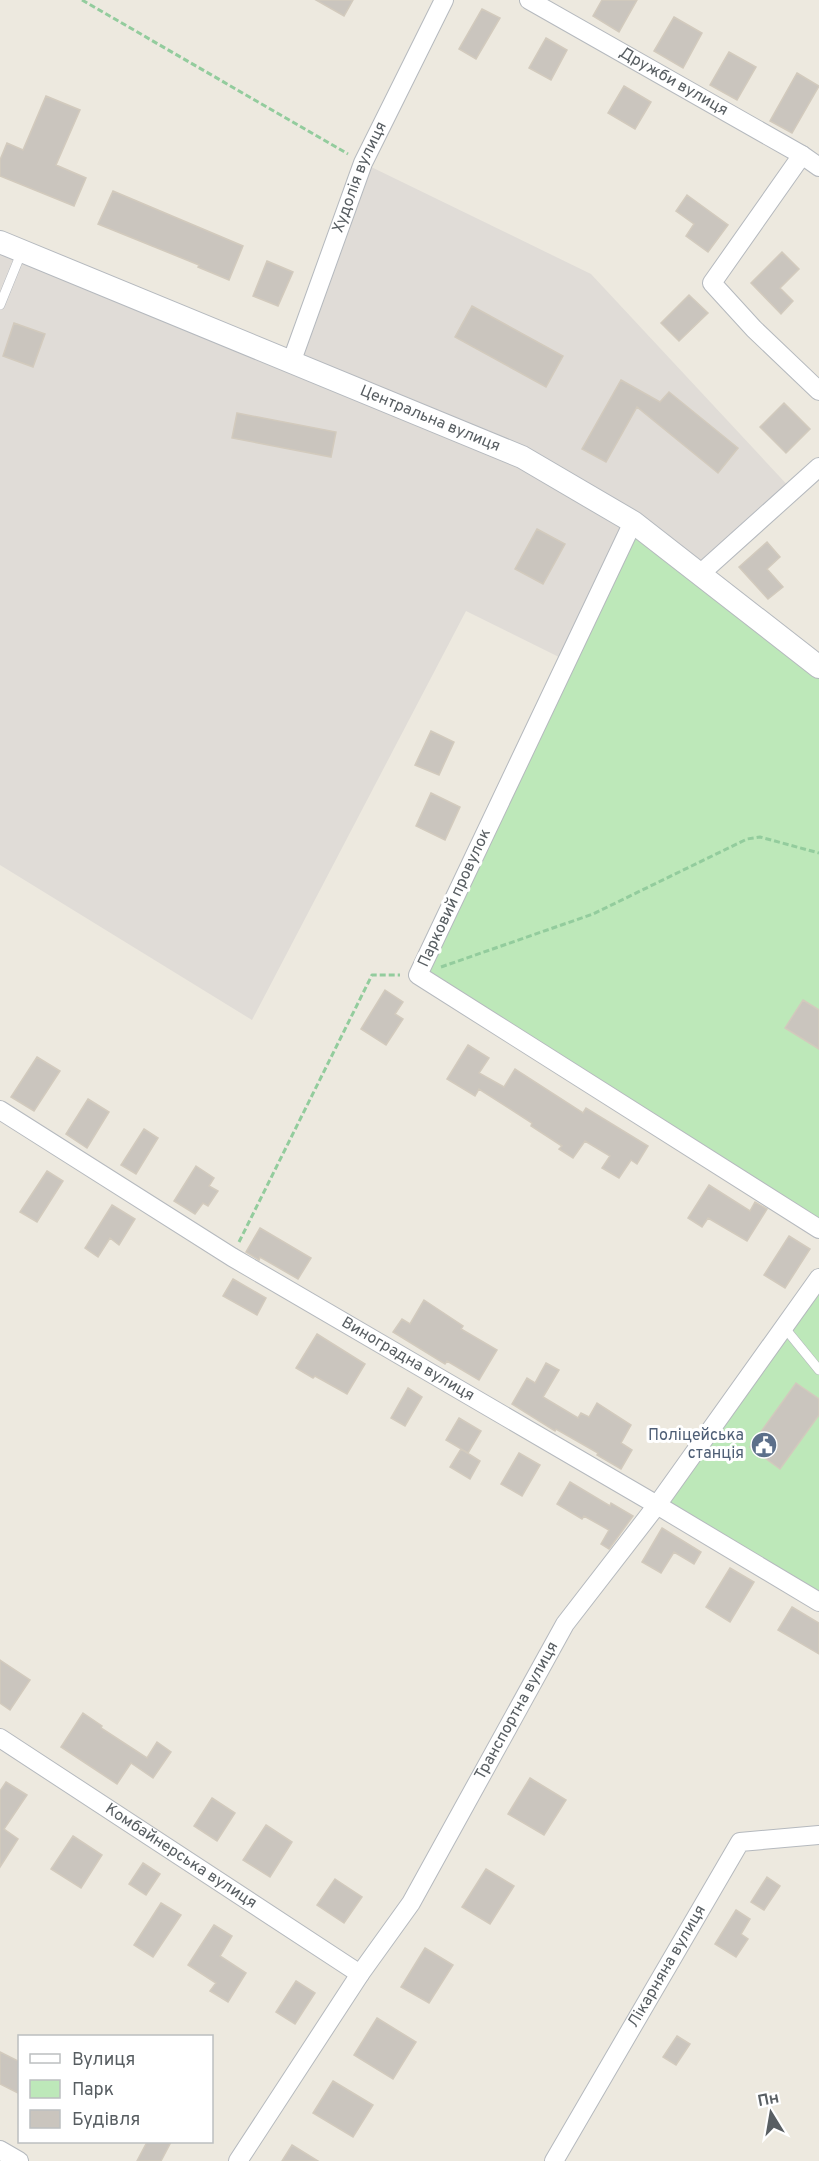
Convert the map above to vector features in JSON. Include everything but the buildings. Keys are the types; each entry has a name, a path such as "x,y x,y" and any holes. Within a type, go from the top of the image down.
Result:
{"street":[{"name":"Худолія вулиця","path":"291,363 363,163 444,0"},
{"name":"Дружби вулиця","path":"529,0 802,155 819,167"},
{"path":"802,155 712,283 754,329 819,391"},
{"name":"Центральна вулиця","path":"0,242 522,457 633,522 819,667"},
{"path":"700,574 819,467"},
{"name":"Парковий провулок","path":"633,522 418,975 819,1229"},
{"name":"Виноградна вулиця","path":"0,1110 232,1257 819,1602"},
{"name":"Транспортна вулиця","path":"238,2161 360,1974 411,1903 565,1624 657,1505 819,1278"},
{"name":"Комбайнерська вулиця","path":"0,1738 360,1974"},
{"name":"Лікарняна вулиця","path":"554,2161 740,1842 819,1835"},
{"path":"0,2150 20,2161"}],"lane":[{"path":"0,305 22,251"},
{"path":"784,1327 819,1370"}],"path":[{"path":"82,0 363,163"},
{"path":"232,1257 372,975 418,975 593,914 747,839 760,837 819,853"}],"shaded area":[{"path":"363,163 591,274 793,491 700,574 567,661 466,611 252,1020 0,865 0,242 291,363"}],"green space":[{"path":"633,522 819,667 819,1229 418,975"},
{"path":"819,1278 819,1592 657,1505"}],"place":[{"name":"Поліцейська станція","path":"764,1445"}]}
